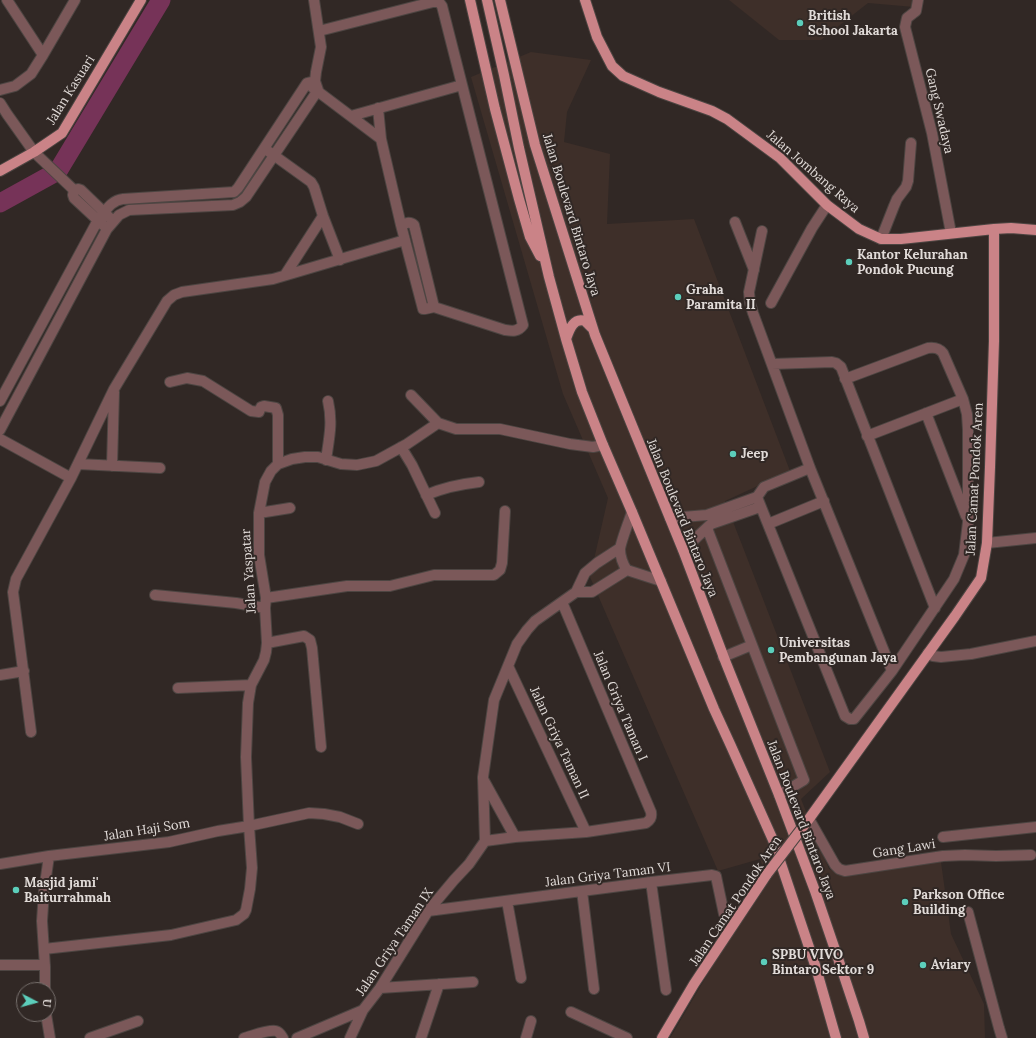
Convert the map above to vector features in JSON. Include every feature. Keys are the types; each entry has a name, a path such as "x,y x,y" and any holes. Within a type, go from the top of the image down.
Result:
{"main road":[{"name":"Jalan Kasuari","path":"0,171 34,152 62,133 141,0"},
{"path":"470,0 494,108 519,199 530,237 548,270"},
{"path":"486,0 548,270 582,392 714,709 773,840 816,968 836,1038"},
{"name":"Jalan Boulevard Bintaro Jaya","path":"500,0 535,145 592,328 683,550 724,660 779,794 815,891 864,1038"},
{"name":"Jalan Jombang Raya","path":"585,0 597,37 612,66 623,76 658,92 712,111 727,118 780,158 827,205 859,229 881,238 901,239 994,229 1011,228 1036,230"},
{"name":"Jalan Camat Pondok Aren","path":"662,1038 694,984 767,874 808,821 981,578 987,543 994,341 994,229"},
{"path":"566,339 573,323 578,321 585,322 592,328"}],"street":[{"path":"0,90 15,86 31,74 75,0"},
{"path":"0,430 111,225 119,215 129,210 233,205 246,197 274,155 313,85 321,47 314,0"},
{"name":"Gang Swadaya","path":"918,0 916,11 907,18 905,28 932,134 951,233"},
{"path":"10,2 43,55"},
{"path":"319,31 433,2 439,2 442,6 523,325 520,329 516,331 504,330 434,306 423,309 401,225 381,139 378,108"},
{"path":"313,85 381,139"},
{"path":"0,401 101,216 113,202 118,199 234,192 264,148 313,85"},
{"path":"351,116 462,85"},
{"path":"0,103 34,152 73,189 74,198 101,216 111,225"},
{"path":"881,238 897,199 906,187 908,181 911,143"},
{"path":"264,148 311,182 340,260"},
{"path":"771,303 812,228 827,205"},
{"path":"285,275 323,216"},
{"path":"401,225 409,222 414,225 434,306"},
{"path":"735,222 754,270"},
{"path":"762,231 749,292 750,303 810,468 892,671"},
{"path":"31,732 13,592 16,578 71,478 114,388 167,301 174,295 182,292 273,279 405,240"},
{"path":"757,497 845,716 850,719 854,719 892,671 935,608 954,579 964,555 968,522 968,430 967,414 962,399 944,353 939,349 934,347 928,348 845,379"},
{"path":"772,364 832,362 841,367 935,608"},
{"path":"170,382 187,378 203,381 251,411 259,412 261,407 264,406 276,408 278,415 278,464 292,459 306,457 318,458 341,464 357,465 376,461 401,447 438,422"},
{"path":"112,466 114,388"},
{"path":"411,395 438,422 456,429 500,430 570,444 593,447 603,445"},
{"path":"867,436 962,399"},
{"path":"326,460 331,424 328,401"},
{"path":"926,413 968,522"},
{"path":"0,439 71,478"},
{"path":"401,447 412,464 435,513"},
{"path":"78,464 160,468"},
{"name":"Jalan Yaspatar","path":"44,949 172,935 236,920 244,914 252,868 246,757 246,721 251,685 264,660 267,643 266,603 259,555 259,514 265,482 270,471 278,464"},
{"path":"683,550 708,522 757,497 764,487 810,468"},
{"path":"426,495 444,488 479,482"},
{"path":"768,524 824,501"},
{"path":"670,518 708,522 760,507"},
{"path":"259,514 290,508"},
{"path":"156,595 236,603 266,603 347,586 390,586 434,575 494,575 500,570 502,562 505,511"},
{"path":"632,512 620,548 620,555 625,568 661,582"},
{"path":"708,522 753,648 804,780 779,794"},
{"path":"987,543 1036,538"},
{"path":"586,832 515,837 485,841 483,777 494,700 517,644 535,621 576,592 585,573 620,548"},
{"path":"576,592 592,592 627,570"},
{"name":"Jalan Griya Taman I","path":"562,602 652,816 646,823 586,832"},
{"path":"267,643 304,636 310,640 321,748"},
{"path":"928,653 933,656 941,657 964,655 1036,641"},
{"path":"724,660 753,648"},
{"name":"Jalan Griya Taman II","path":"508,666 586,832"},
{"path":"0,675 24,671"},
{"path":"178,688 251,685"},
{"path":"483,777 515,837"},
{"name":"Jalan Haji Som","path":"0,864 49,856 169,842 308,813 340,817 358,824"},
{"name":"Gang Lawi","path":"808,821 835,865 839,869 845,871 943,856 1031,855"},
{"path":"943,837 1036,826"},
{"name":"Jalan Griya Taman IX","path":"350,1038 363,1010 380,988 428,911 469,864 485,841"},
{"path":"45,982 42,921 44,891 49,856"},
{"name":"Jalan Griya Taman VI","path":"428,911 651,882 716,876 724,914"},
{"path":"651,882 666,990"},
{"path":"582,892 594,989"},
{"path":"507,901 521,978"},
{"path":"968,912 1002,1038"},
{"path":"0,965 45,965"},
{"path":"380,988 473,982"},
{"path":"421,1038 439,984"},
{"path":"299,1038 363,1010"},
{"path":"571,1012 627,1038"},
{"path":"90,1038 138,1021"},
{"path":"526,1038 531,1021"},
{"path":"47,1022 50,1038"},
{"path":"244,1038 270,1031 276,1031 280,1033 283,1038"}],"shaded area":[{"name":"British School Jakarta","path":"729,0 915,0 914,7 868,3 821,40 779,40"},
{"path":"531,52 591,60 567,112 564,142 610,154 607,224 694,219 790,471 725,501 830,772 801,799 829,869 844,875 940,855 951,934 984,1004 985,1038 670,1038 766,875 760,859 718,871 590,577 608,498 563,394 471,77"}],"waterway":[{"path":"0,203 58,171 161,0"}],"place":[{"name":"British School Jakarta","path":"800,23"},
{"name":"Kantor Kelurahan Pondok Pucung","path":"849,262"},
{"name":"Graha Paramita II","path":"678,297"},
{"name":"Jeep","path":"733,454"},
{"name":"Universitas Pembangunan Jaya","path":"771,650"},
{"name":"Masjid jami' Baiturrahmah","path":"16,890"},
{"name":"Parkson Office Building","path":"905,902"},
{"name":"SPBU VIVO Bintaro Sektor 9","path":"764,962"},
{"name":"Aviary","path":"923,965"}]}
